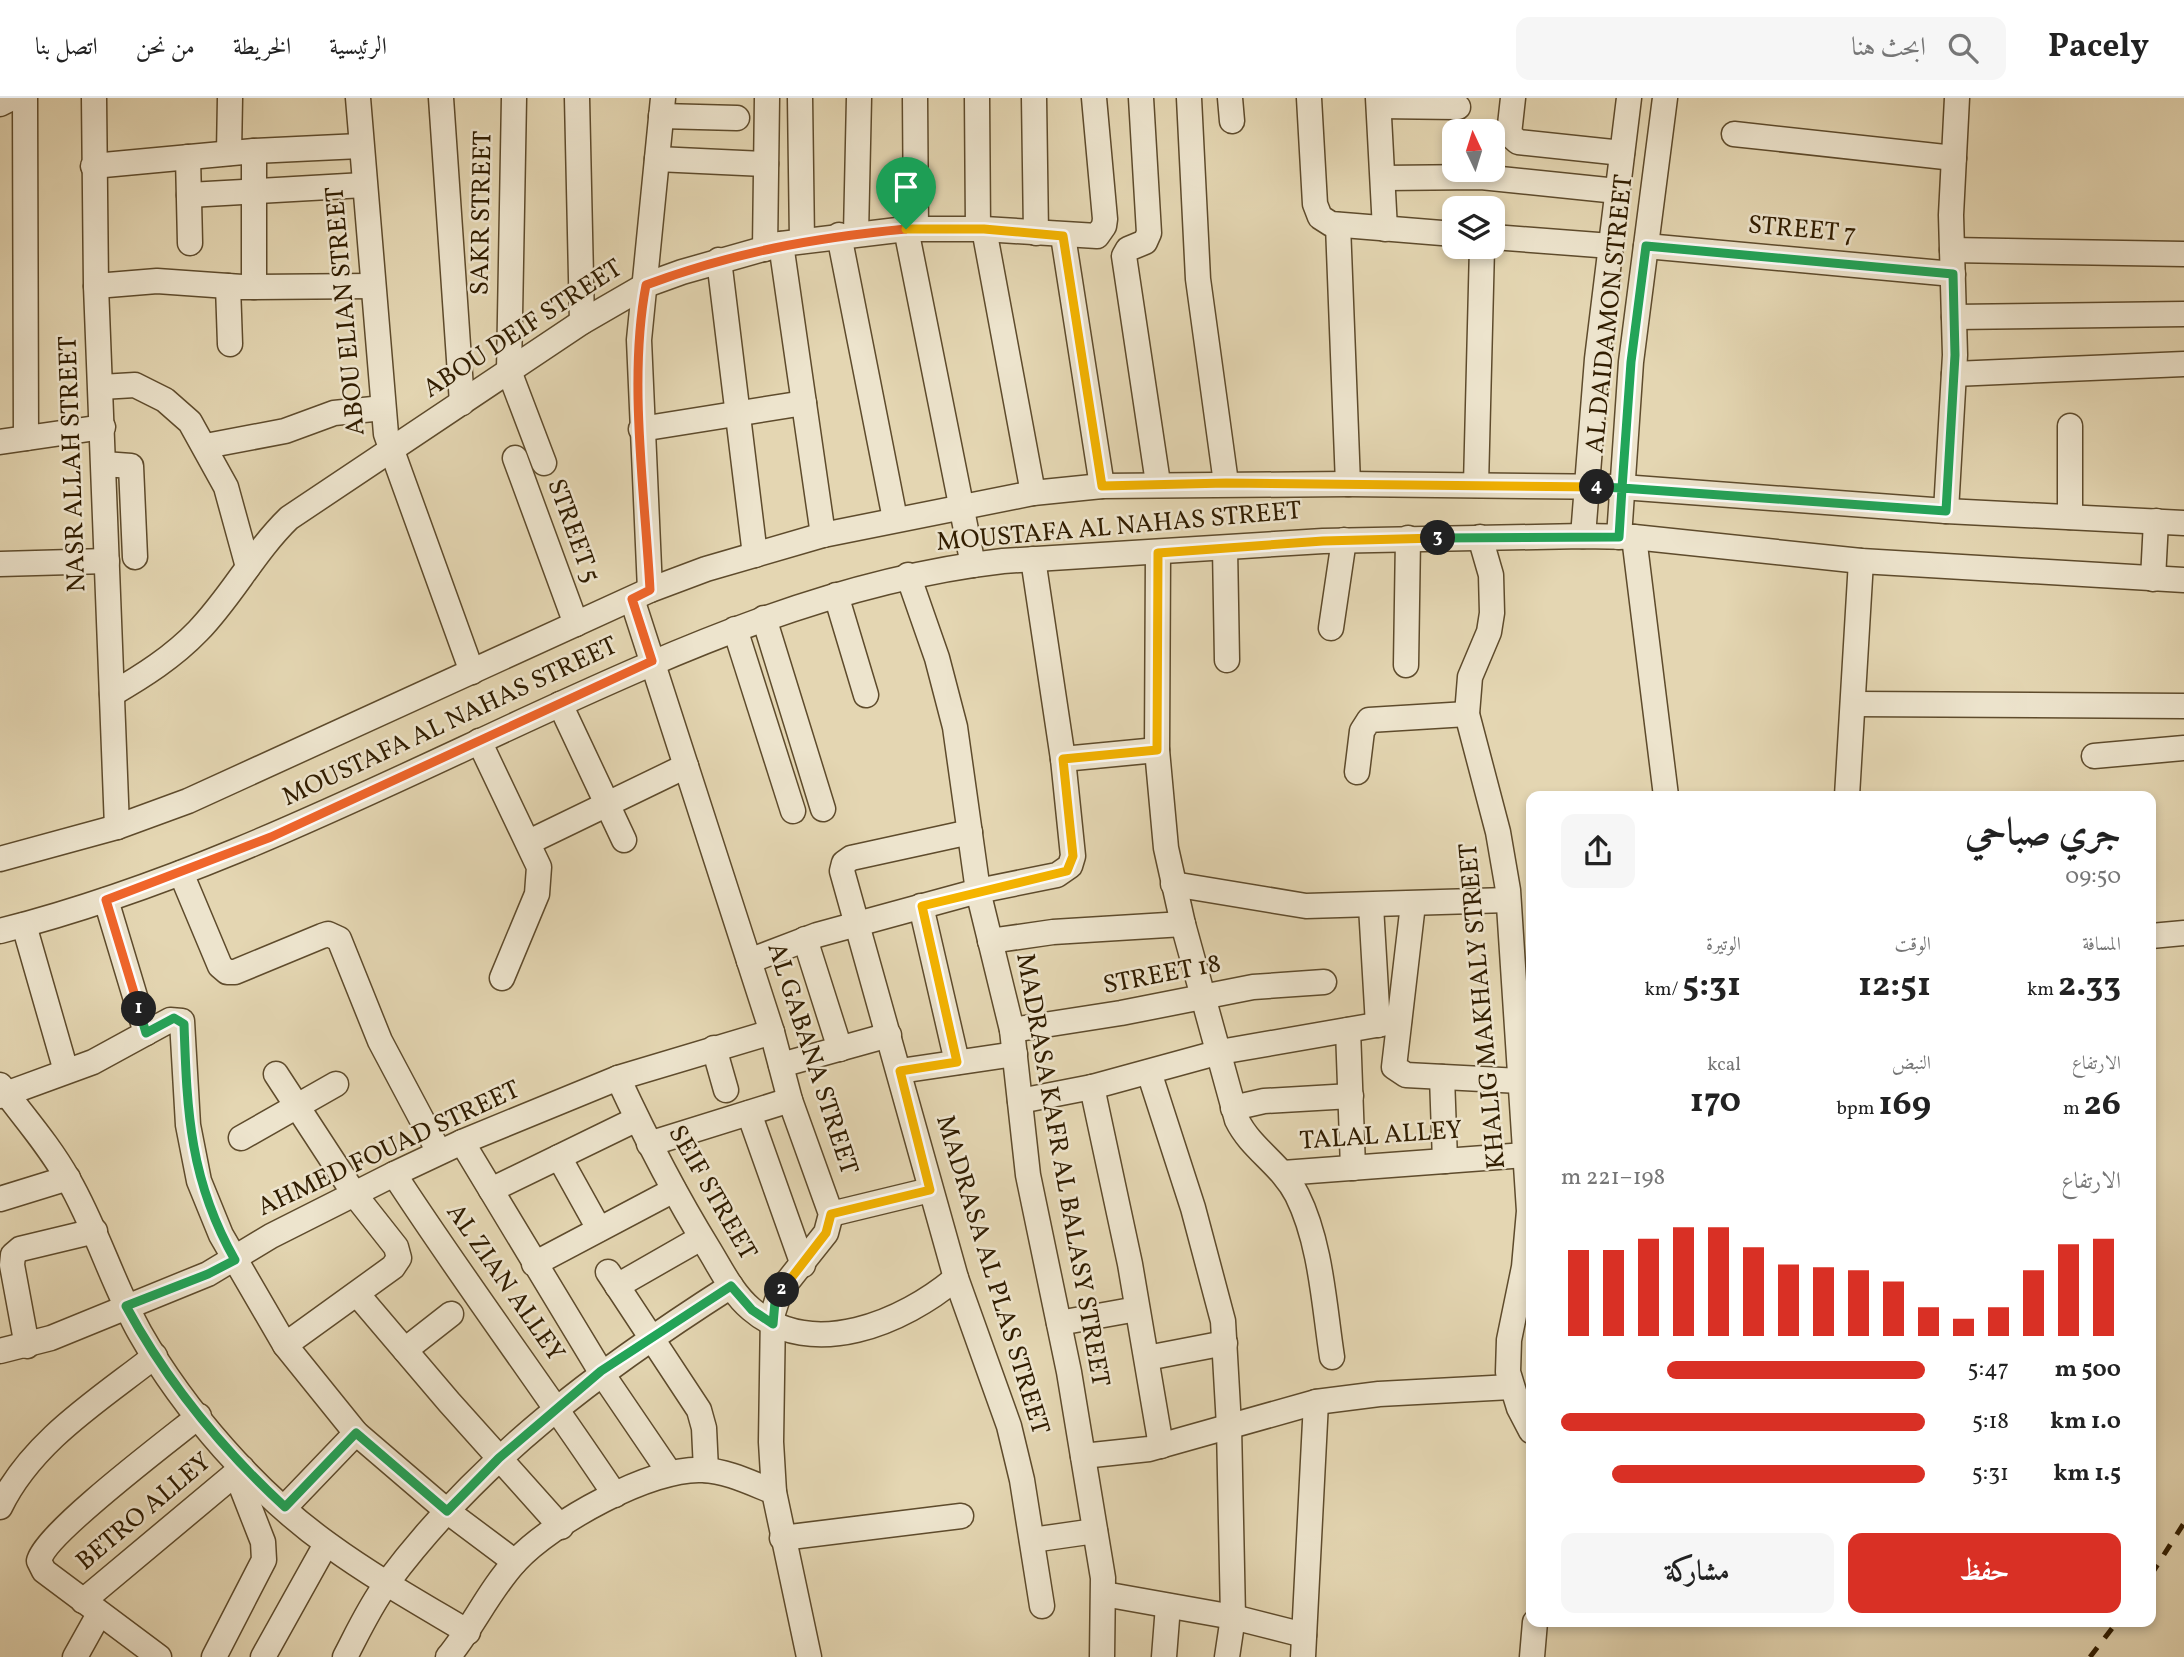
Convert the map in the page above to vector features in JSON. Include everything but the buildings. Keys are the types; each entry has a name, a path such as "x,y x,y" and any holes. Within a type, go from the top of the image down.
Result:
{"street":[{"path":"0,104 12,98"},
{"path":"25,98 26,438"},
{"name":"NASR ALLAH STREET","path":"94,98 96,286 117,827"},
{"path":"229,153 230,98"},
{"name":"ABOU ELIAN STREET","path":"358,98 383,408 390,451 471,672"},
{"path":"442,98 462,403"},
{"name":"SAKR STREET","path":"509,371 514,98"},
{"path":"577,98 582,323"},
{"path":"767,98 766,164 783,245 823,536"},
{"path":"783,245 800,98"},
{"path":"859,98 847,235 895,519"},
{"path":"915,98 911,229 973,565"},
{"path":"976,98 981,228 1033,493"},
{"path":"1034,98 1036,233"},
{"name":"ABOU DEIF STREET","path":"112,694 143,676 198,631 289,518 582,323 646,285 719,260 783,245 847,235 911,229 981,228 1063,236 1097,236 1104,226 1094,98"},
{"path":"1140,98 1149,233 1145,242 1128,249 1124,256 1158,483"},
{"path":"1189,98 1198,279 1226,483"},
{"path":"1309,98 1316,211 1325,222 1442,233"},
{"path":"1513,98 1509,134 1518,142 1622,153"},
{"name":"AL DAIDAMON STREET","path":"1583,536 1611,246 1629,98"},
{"name":"AL DAIDAMON STREET","path":"1665,98 1631,362 1622,488 1665,791"},
{"path":"1946,511 1954,374 1954,158 1957,98"},
{"path":"1385,229 1378,102 1458,107"},
{"path":"662,107 737,118"},
{"name":"AL GABANA STREET","path":"662,107 639,340 641,595 652,661 772,1032 790,1101 831,1214 826,1233 780,1292 773,1324 771,1442 774,1492 809,1657"},
{"path":"1734,135 1954,158"},
{"path":"93,166 254,151 360,146"},
{"path":"254,151 254,287"},
{"path":"188,157 190,243"},
{"path":"657,159 766,164"},
{"path":"1383,178 1481,177 1617,191"},
{"path":"189,195 364,185"},
{"path":"1338,225 1348,484"},
{"path":"1063,236 1102,486"},
{"path":"1505,238 1611,246"},
{"name":"STREET 7","path":"1646,246 1953,262 2184,254"},
{"path":"1476,485 1482,259"},
{"path":"719,260 755,555"},
{"path":"96,286 168,281 254,287 373,286"},
{"path":"228,286 230,344"},
{"path":"1954,317 2184,314"},
{"path":"1954,374 2184,364"},
{"path":"509,371 544,463"},
{"path":"101,387 135,385 151,392 190,422 206,446 233,507 248,567"},
{"path":"641,429 804,403"},
{"path":"206,446 285,431 334,413 383,408"},
{"path":"2070,426 2070,517"},
{"path":"0,442 103,427"},
{"name":"STREET 5","path":"515,458 576,624"},
{"path":"104,464 131,466 135,557"},
{"name":"MOUSTAFA AL NAHAS STREET","path":"0,859 117,827 188,801 641,595 755,555 823,536 895,519 1033,493 1158,483 1586,486 1946,511 2184,523"},
{"path":"2153,579 2156,521"},
{"name":"MOUSTAFA AL NAHAS STREET","path":"12,928 106,900 304,823 652,661 764,618 908,576 973,565 1344,540 1583,536 1627,537 1861,561 2184,580"},
{"name":"KHALIG MAKHALY STREET","path":"1480,537 1491,575 1492,613 1489,632 1471,677 1467,714 1498,832 1508,900 1526,1197"},
{"path":"1406,666 1408,538"},
{"path":"1331,628 1344,540"},
{"path":"1225,548 1227,660"},
{"path":"1158,553 1157,750 1166,848 1173,884 1206,997 1233,1108 1246,1136 1283,1173 1306,1219 1332,1357"},
{"path":"749,961 805,939 978,891 1057,875 1070,866 1073,856 1063,759 1033,559"},
{"path":"0,564 107,561"},
{"path":"1847,791 1861,561"},
{"name":"MADRASA KAFR AL BALASY STREET","path":"908,576 949,704 962,761 978,891 1013,1042 1028,1175 1059,1323 1095,1531 1104,1594 1102,1657"},
{"path":"836,595 866,695"},
{"path":"764,618 823,809"},
{"path":"735,629 793,811"},
{"path":"560,704 624,840"},
{"path":"1853,704 2184,706"},
{"path":"1357,772 1362,731 1369,720 1467,714"},
{"path":"479,741 539,867 537,894 502,978"},
{"path":"2094,756 2184,748"},
{"path":"1063,759 1157,750"},
{"path":"529,842 686,766"},
{"name":"MADRASA AL PLAS STREET","path":"970,832 847,860 842,871 956,1278 1009,1426 1042,1606"},
{"path":"181,873 220,966 227,972 235,972 328,934 339,939 380,1041 451,1147 491,1190 601,1371 669,1472"},
{"path":"1173,884 1306,906 1508,900"},
{"path":"106,900 146,1033"},
{"path":"1388,1023 1413,904"},
{"path":"922,906 957,1062"},
{"path":"1371,906 1396,1071 1406,1075 1520,1081"},
{"path":"990,941 1053,932 1183,924"},
{"path":"12,928 66,1071"},
{"path":"2156,936 2184,933"},
{"path":"805,939 840,1049"},
{"name":"STREET 18","path":"900,1071 957,1062 1013,1042 1206,997 1254,987 1324,982"},
{"path":"468,1632 386,1584 326,1544 239,1470 155,1356 126,1306 95,1231 68,1178 2,1091 93,1062 174,1018 184,1024 193,1154 209,1208 235,1260 285,1345 356,1433 447,1511 514,1562"},
{"path":"1020,1101 1092,1087 1220,1052 1388,1023"},
{"path":"1348,1030 1353,1168"},
{"name":"AHMED FOUAD STREET","path":"0,1351 27,1346 208,1274 271,1236 451,1147 618,1078 772,1032"},
{"path":"781,1065 889,1035"},
{"path":"714,1048 726,1090"},
{"path":"1149,1072 1194,1208 1220,1306 1225,1343 1233,1617 1227,1657"},
{"path":"276,1074 355,1195 396,1247 399,1258 393,1267 358,1294 285,1345"},
{"path":"1442,1077 1445,1161"},
{"name":"SEIF STREET","path":"618,1078 649,1144 731,1286 752,1310 773,1324"},
{"path":"241,1138 336,1084"},
{"path":"1092,1087 1147,1358 1161,1446"},
{"path":"1233,1108 1264,1101 1351,1096"},
{"path":"649,1144 790,1101"},
{"path":"749,1113 803,1265"},
{"path":"491,1190 637,1119"},
{"name":"TALAL ALLEY","path":"1283,1173 1525,1155"},
{"path":"559,1157 599,1229"},
{"name":"AL ZIAN ALLEY","path":"394,1174 466,1283 556,1407 615,1495"},
{"path":"0,1199 68,1178"},
{"path":"534,1264 674,1190"},
{"path":"831,1214 930,1190"},
{"path":"27,1346 12,1265 13,1255 20,1249 95,1231"},
{"path":"701,1238 612,1279 699,1410 704,1428 706,1469"},
{"name":"KHALIG MAKHALY STREET","path":"1526,1245 1507,1356 1511,1387 1526,1421"},
{"path":"773,1324 803,1332 827,1333 874,1326 918,1306 956,1278"},
{"path":"345,1657 386,1584 447,1511 499,1458 601,1371 731,1286"},
{"path":"358,1294 561,1527"},
{"path":"1059,1323 1137,1309"},
{"path":"405,1350 451,1314"},
{"path":"1147,1358 1225,1343"},
{"path":"0,1507 26,1465 47,1443 155,1356"},
{"path":"1083,1456 1161,1446 1316,1402 1379,1394 1511,1387"},
{"path":"1104,1594 1233,1617 1304,1646 1316,1402"},
{"path":"143,1653 44,1571 39,1561 47,1547 109,1487 199,1416"},
{"path":"285,1507 356,1433"},
{"path":"448,1657 468,1632 514,1562 561,1527 615,1495 669,1472 706,1469 732,1475 774,1492"},
{"path":"214,1657 264,1560 263,1542 239,1470"},
{"name":"BETRO ALLEY","path":"91,1608 239,1470"},
{"path":"782,1538 961,1516"},
{"path":"1032,1540 1095,1531"},
{"path":"263,1657 326,1544"},
{"path":"1164,1657 1168,1606"},
{"path":"75,1657 91,1608"},
{"path":"1532,1657 1535,1627"}],"railway":[{"path":"2156,1567 2184,1523"},
{"path":"2090,1657 2113,1627"}],"route":[{"path":"906,229 781,244 719,260 646,285 641,311 639,370 650,590 632,599 652,661 315,818 181,873 106,900 146,1033 174,1018 179,1018 184,1024 188,1125 193,1154 209,1208 220,1235 235,1260 208,1274 126,1306 174,1385 242,1468 285,1507 356,1433 447,1511 499,1458 601,1371 731,1286 752,1310 773,1324 775,1302 780,1292 826,1233 831,1214 930,1190 900,1071 957,1062 922,906 1067,871 1073,856 1063,759 1157,750 1158,553 1323,541 1619,537 1622,488 1946,511 1955,355 1953,274 1646,246 1631,362 1622,488 1158,483 1102,486 1063,236 984,229 906,229"}]}
